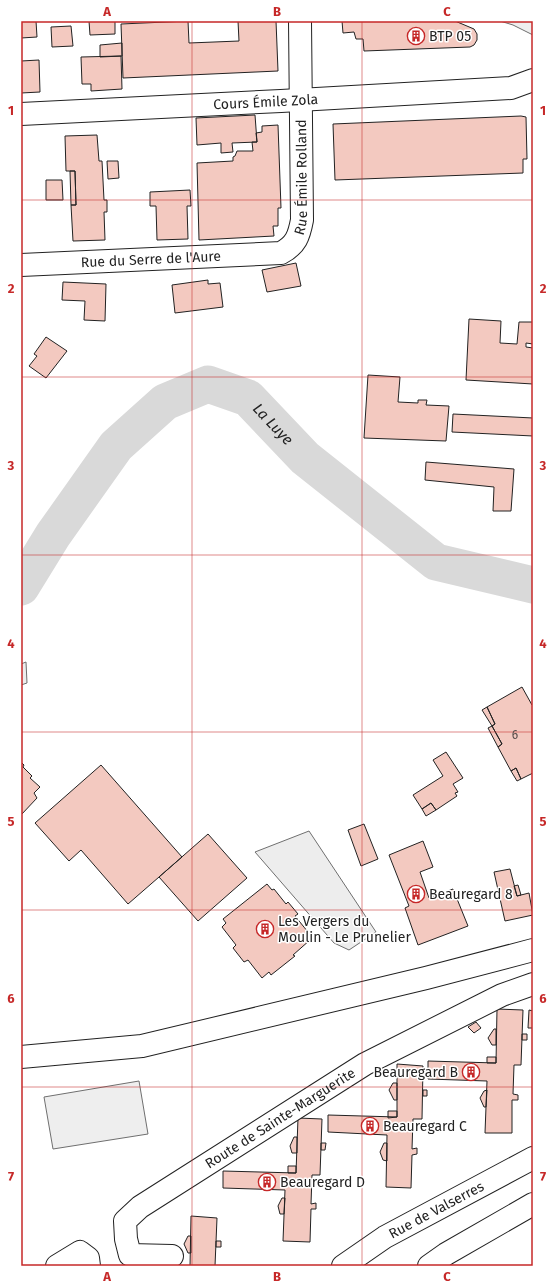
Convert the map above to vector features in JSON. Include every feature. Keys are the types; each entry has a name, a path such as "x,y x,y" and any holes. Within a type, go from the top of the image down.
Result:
{"street":[{"name":"Rue Émile Rolland","path":"281,253 294,243 300,231 302,220 300,21"},
{"path":"511,88 533,67"},
{"name":"Cours Émile Zola","path":"21,114 511,88 533,80"},
{"name":"Rue du Serre de l'Aure","path":"21,265 281,253"},
{"path":"21,1057 142,1046 426,978 533,950"},
{"name":"Route de Sainte-Marguerite","path":"172,1256 130,1255 126,1239 125,1221 140,1207 365,1064 502,995 533,984"},
{"name":"Rue de Valserres","path":"343,1266 385,1237 533,1158"},
{"path":"429,1266 446,1254 533,1204"},
{"path":"57,1266 80,1252 88,1258 89,1266"}],"shaded area":[{"path":"500,21 533,21 533,35 513,25"},
{"path":"26,662 27,683 21,685 21,664"},
{"path":"309,831 376,932 349,950 334,943 255,852"},
{"path":"139,1081 148,1134 53,1149 44,1097"}],"building":[{"path":"21,21 36,21 37,37 21,38"},
{"path":"89,21 115,21 115,34 90,35"},
{"path":"188,21 189,43 239,41 238,21 276,21 278,71 123,78 121,24"},
{"name":"BTP 05","path":"342,21 455,21 474,29 477,34 477,40 474,45 470,47 364,51 363,39 356,39 354,32 343,33"},
{"path":"71,26 73,46 52,47 51,27"},
{"path":"122,43 122,56 100,57 100,45"},
{"path":"121,56 122,89 91,91 91,84 82,84 81,57"},
{"path":"39,60 40,92 21,93 21,61"},
{"path":"255,115 257,142 232,143 233,152 221,153 221,143 197,145 196,118"},
{"path":"526,117 527,159 523,159 523,173 335,180 333,124"},
{"path":"278,125 281,208 278,208 278,226 273,226 274,236 199,240 197,163 233,161 233,157 237,151 253,151 252,142 257,142 256,133 262,132 262,126"},
{"path":"97,135 99,161 102,161 104,200 107,200 107,212 104,212 105,240 73,241 71,205 76,205 75,171 66,171 65,136"},
{"path":"107,161 118,161 119,178 108,179"},
{"path":"70,171 75,171 76,205 71,205"},
{"path":"46,180 62,180 63,200 46,200"},
{"path":"190,190 191,206 187,206 188,239 157,240 156,206 150,206 150,192"},
{"path":"296,263 301,286 267,292 262,270"},
{"path":"208,280 208,284 220,283 223,307 175,313 172,285"},
{"path":"63,282 106,284 105,321 84,320 85,301 62,300"},
{"path":"469,319 501,321 500,343 517,344 519,322 533,322 533,344 526,343 526,347 533,348 533,384 466,380"},
{"path":"46,337 67,351 46,378 29,366 37,356 34,354"},
{"path":"368,375 400,377 398,402 418,403 418,400 427,400 426,405 449,406 446,441 364,438"},
{"path":"453,414 533,418 533,436 452,432"},
{"path":"426,462 514,469 511,511 493,511 494,487 425,480"},
{"path":"522,687 532,705 533,704 533,773 521,779 516,768 511,771 498,747 502,744 492,726 495,724 487,707"},
{"path":"487,707 495,724 492,726 482,710"},
{"path":"492,726 502,744 498,747 488,728"},
{"path":"446,752 463,778 453,784 458,792 455,793 457,796 436,810 431,803 422,809 413,795 443,776 433,760"},
{"path":"21,762 24,765 23,767 32,776 30,778 40,787 34,793 37,798 21,815"},
{"path":"101,765 182,857 128,904 81,850 69,861 35,823"},
{"path":"516,768 521,779 517,781 511,771"},
{"path":"431,803 436,810 426,816 422,809"},
{"path":"364,824 378,859 361,866 348,830"},
{"path":"208,834 247,878 198,921 159,877"},
{"name":"Beauregard 8","path":"423,841 433,867 420,872 429,898 453,889 468,926 418,945 405,908 409,906 389,855"},
{"path":"510,869 517,896 529,893 533,915 505,921 494,872"},
{"name":"Les Vergers du Moulin - Le Prunelier","path":"267,884 272,890 274,889 286,904 288,902 298,914 295,916 308,932 305,934 310,940 293,955 295,956 271,975 269,972 262,978 248,960 244,962 233,948 236,945 222,927 226,923 223,919"},
{"path":"518,885 521,895 517,896 514,886"},
{"name":"Beauregard B","path":"497,1009 523,1010 521,1065 514,1065 513,1094 518,1095 518,1100 512,1100 512,1133 485,1133 487,1081 428,1079 428,1061 496,1063"},
{"path":"529,1010 533,1011 533,1028 528,1028"},
{"path":"476,1022 481,1028 474,1033 468,1027"},
{"path":"494,1029 496,1029 496,1045 492,1045 488,1038"},
{"path":"522,1034 527,1034 527,1040 522,1040"},
{"path":"487,1057 496,1057 496,1063 487,1063"},
{"name":"Beauregard C","path":"397,1064 423,1066 422,1119 413,1119 412,1149 417,1148 417,1154 412,1155 411,1188 386,1187 387,1135 328,1132 328,1115 397,1117"},
{"path":"393,1083 397,1083 397,1100 394,1100 389,1090"},
{"path":"423,1090 427,1090 427,1096 423,1096"},
{"path":"487,1090 486,1107 484,1107 480,1098 484,1091"},
{"path":"388,1111 397,1111 397,1117 388,1118"},
{"name":"Beauregard D","path":"298,1118 322,1119 320,1175 312,1175 311,1204 316,1203 316,1209 311,1209 310,1242 283,1241 285,1190 223,1188 223,1171 296,1173"},
{"path":"294,1137 297,1137 297,1153 292,1153 290,1146"},
{"path":"321,1143 326,1143 325,1150 321,1150"},
{"path":"384,1143 387,1143 387,1161 383,1160 380,1152"},
{"path":"288,1166 296,1166 296,1173 288,1173"},
{"path":"282,1198 285,1198 284,1214 280,1214 278,1206"},
{"path":"191,1216 217,1218 215,1266 190,1266"},
{"path":"188,1236 191,1236 191,1253 188,1253 184,1244"},
{"path":"216,1241 221,1241 221,1247 216,1247"}],"waterway":[{"name":"La Luye","path":"21,587 53,535 116,446 165,402 208,384 248,398 305,458 436,562 533,585"}],"place":[{"name":"BTP 05","path":"416,36"},
{"name":"Beauregard 8","path":"416,894"},
{"name":"Les Vergers du Moulin - Le Prunelier","path":"265,929"},
{"name":"Beauregard B","path":"471,1072"},
{"name":"Beauregard C","path":"370,1126"},
{"name":"Beauregard D","path":"267,1182"}]}
